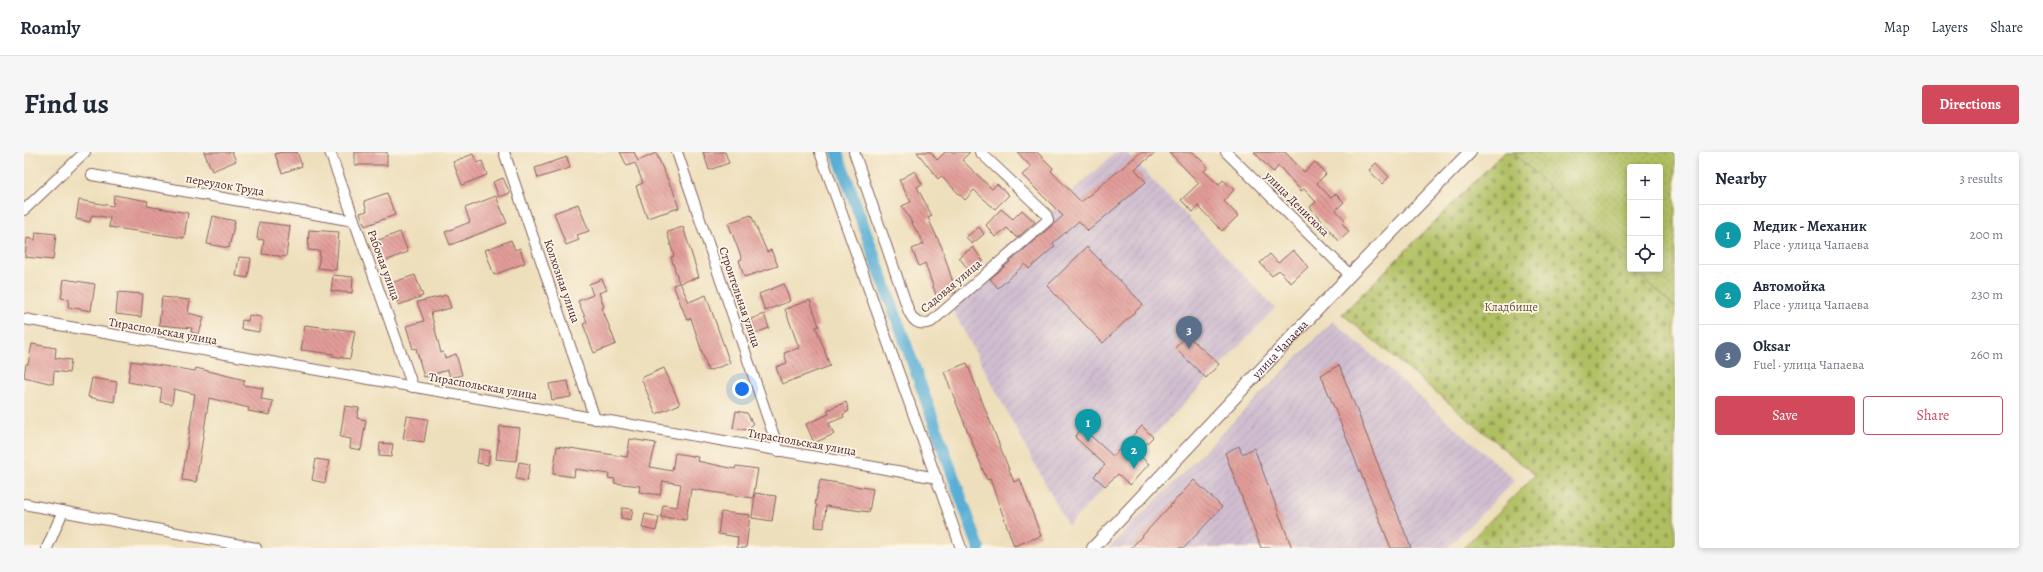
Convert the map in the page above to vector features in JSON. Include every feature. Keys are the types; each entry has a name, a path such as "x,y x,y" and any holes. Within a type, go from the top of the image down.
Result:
{"street":[{"path":"24,210 84,152"},
{"name":"Рабочая улица","path":"330,152 413,387"},
{"name":"Колхозная улица","path":"504,152 595,419"},
{"name":"Строительная улица","path":"677,152 779,451"},
{"path":"820,152 961,548"},
{"name":"Садовая улица","path":"854,152 909,312 913,320 918,324 924,325 931,322 1048,220 1046,214 980,152"},
{"name":"улица Денисюка","path":"1226,152 1350,275"},
{"name":"улица Чапаева","path":"1093,548 1350,275 1470,152"},
{"name":"переулок Труда","path":"92,175 354,220"},
{"name":"Тираспольская улица","path":"24,320 937,478"},
{"path":"24,504 256,548"},
{"path":"47,548 63,511"}],"shaded area":[{"path":"1116,152 1126,152 1275,308 1068,526 950,305"},
{"path":"1333,321 1515,480 1447,548 1109,548"}],"green space":[{"name":"Кладбище","path":"1504,152 1513,152 1627,262 1627,272 1637,272 1675,308 1675,548 1463,548 1535,475 1342,314"},
{"path":"1513,152 1675,152 1675,308 1637,272 1663,272 1663,164 1627,164 1627,262"}],"building":[{"path":"204,152 232,152 236,161 212,171"},
{"path":"281,152 297,152 302,166 282,173 275,154"},
{"path":"355,152 387,152 387,165 355,165"},
{"path":"620,152 634,152 638,161 656,153 672,187 679,208 647,218 636,186 643,183 635,163 627,166"},
{"path":"703,152 725,152 729,163 709,170"},
{"path":"917,152 931,152 937,160 945,152 970,152 962,160 992,189 997,184 1009,195 995,209 974,190 965,200 941,176 938,179"},
{"path":"1017,152 1037,152 1053,168 1051,171 1081,202 1141,152 1156,152 1135,169 1146,182 1088,231 1079,221 1053,243 1055,246 1029,269 1025,264 998,288 990,279 1063,216 1022,175 1031,167"},
{"path":"1169,152 1193,152 1208,167 1204,171 1219,185 1223,180 1234,190 1224,201 1238,216 1222,231 1198,206 1193,212 1181,200 1199,183"},
{"path":"1254,152 1285,152 1304,172 1315,162 1326,174 1317,183 1331,198 1336,194 1344,202 1336,210 1345,220 1342,223 1349,232 1339,241 1310,207 1316,202 1304,189 1301,191 1279,166 1273,172"},
{"path":"473,154 477,163 482,161 487,175 462,185 453,162"},
{"path":"567,157 570,168 538,178 535,168"},
{"path":"1376,163 1389,177 1382,184 1369,170"},
{"path":"915,171 922,184 917,187 932,216 928,218 942,248 956,292 937,298 925,263 919,266 912,249 924,244 902,206 911,202 899,180"},
{"path":"503,178 510,193 499,197 493,182"},
{"path":"387,193 395,215 365,226 360,213 367,211 364,201"},
{"path":"114,195 148,201 147,206 188,213 184,238 109,227 110,218 92,215 90,222 76,219 79,200 113,206"},
{"path":"496,196 507,223 450,245 445,232 470,222 465,208"},
{"path":"578,204 589,231 577,235 579,240 566,245 554,213"},
{"path":"1001,209 1013,219 1022,210 1035,222 1017,238 1007,228 995,237 986,225"},
{"path":"751,215 767,252 771,250 778,266 744,277 739,260 742,259 728,223"},
{"path":"213,216 235,221 229,248 207,244"},
{"path":"259,222 290,226 286,257 262,254 264,240 257,239"},
{"path":"683,227 699,277 680,283 689,302 706,295 730,363 708,371 691,318 687,320 673,285 679,283 671,257 674,256 667,232"},
{"path":"979,227 984,234 972,244 966,237"},
{"path":"309,230 339,232 336,270 318,268 320,251 308,250"},
{"path":"36,232 56,234 53,260 25,257 27,238 35,240"},
{"path":"400,232 408,252 383,262 376,241"},
{"path":"511,240 515,250 520,248 525,263 494,275 485,250"},
{"path":"973,247 983,261 969,271 959,257"},
{"path":"1087,247 1143,304 1103,343 1047,286"},
{"path":"1293,250 1308,267 1291,283 1279,270 1272,276 1260,263 1270,254 1278,263"},
{"path":"239,257 251,258 248,278 236,276"},
{"path":"333,275 353,277 352,293 331,291"},
{"path":"415,275 423,296 399,305 391,283"},
{"path":"64,279 95,284 91,311 68,307 69,299 61,298"},
{"path":"602,279 607,290 599,293 604,307 602,308 616,344 594,353 583,324 587,322 578,301 593,295 589,284"},
{"path":"784,284 790,301 765,311 759,294"},
{"path":"118,292 143,294 141,317 116,314"},
{"path":"447,295 451,308 431,313 441,353 443,352 445,358 456,354 462,375 450,378 448,370 424,377 416,348 413,349 406,326 424,321 417,302"},
{"path":"162,297 190,300 188,313 204,317 199,334 191,332 192,328 159,325"},
{"path":"810,300 819,326 816,327 830,366 782,384 776,367 787,363 784,353 799,348 785,309"},
{"path":"764,314 769,328 756,333 751,319"},
{"path":"249,315 261,317 259,332 241,329 242,320 248,321"},
{"path":"305,325 355,331 350,359 332,356 333,354 301,350"},
{"path":"1187,335 1219,364 1206,378 1175,348"},
{"path":"32,344 56,348 55,358 71,360 69,373 54,371 53,384 24,377"},
{"path":"131,361 195,371 196,368 245,380 243,385 263,388 261,399 273,401 270,415 248,411 249,408 209,398 196,482 182,480 195,394 174,389 172,404 160,402 162,388 128,382"},
{"path":"967,363 1014,482 1020,479 1041,536 1014,546 990,479 987,480 944,372"},
{"path":"1339,365 1411,548 1391,548 1321,375"},
{"path":"664,368 680,404 656,414 641,378"},
{"path":"92,378 117,382 114,402 88,397"},
{"path":"568,381 571,397 552,400 549,384"},
{"path":"846,402 849,411 843,414 844,417 829,423 834,434 814,443 806,424 829,414 827,410"},
{"path":"345,406 359,408 357,418 366,420 361,450 350,448 351,439 340,437"},
{"path":"736,411 747,413 753,424 748,430 733,428"},
{"path":"407,416 428,419 424,442 403,439"},
{"path":"500,426 520,428 516,461 496,459"},
{"path":"1142,426 1153,437 1137,453 1149,464 1130,485 1118,474 1105,486 1094,476 1105,465 1075,437 1082,428 1113,456"},
{"path":"630,439 656,443 650,467 672,471 675,453 698,457 697,461 735,469 736,466 758,469 753,498 691,489 686,520 661,517 663,505 677,507 681,484 663,481 660,495 639,492 640,486 614,483 615,479 608,478 609,474 575,469 574,477 553,474 557,446 627,457"},
{"path":"380,443 393,444 391,457 379,456"},
{"path":"1239,446 1242,454 1254,448 1292,548 1261,548 1225,453"},
{"path":"479,449 490,451 488,465 477,463"},
{"path":"316,459 329,461 325,483 312,480"},
{"path":"519,462 530,464 527,481 516,479"},
{"path":"820,480 873,489 869,512 826,506 824,528 815,527 817,505 815,504"},
{"path":"1194,480 1222,507 1184,548 1131,548"},
{"path":"755,493 776,496 772,521 752,518"},
{"path":"622,508 633,509 631,520 621,518"},
{"path":"721,512 750,515 746,548 737,548 738,537 718,534"},
{"path":"645,514 659,517 656,531 642,528"}],"waterway":[{"path":"837,152 979,548"}],"place":[{"name":"Oksar","path":"1189,349"},
{"name":"Медик - Механик","path":"1088,442"},
{"name":"Автомойка","path":"1134,469"}]}
